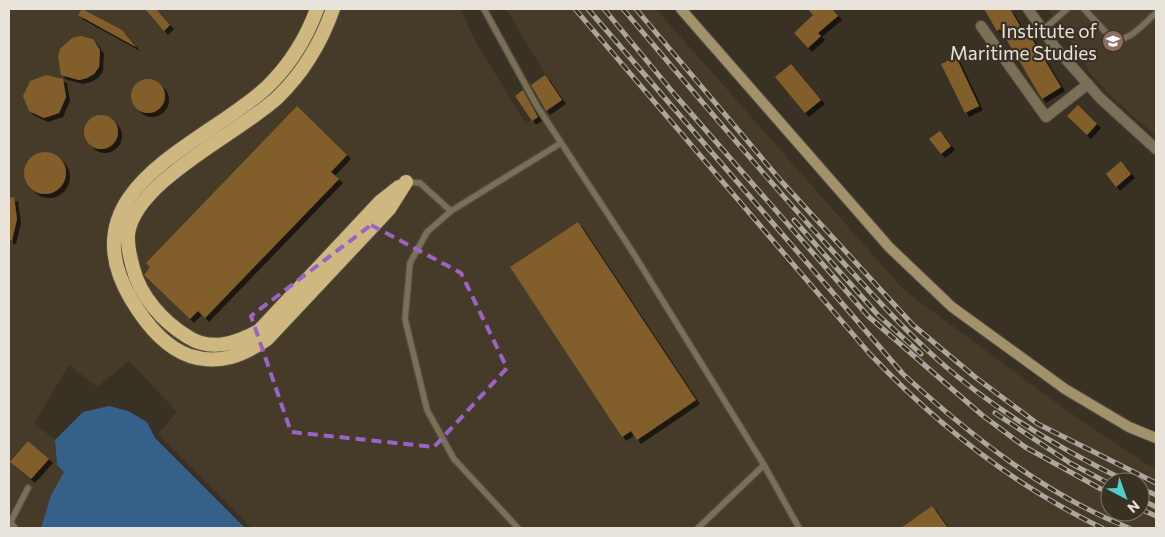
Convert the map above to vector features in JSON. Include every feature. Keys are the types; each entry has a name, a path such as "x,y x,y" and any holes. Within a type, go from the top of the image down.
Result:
{"highway":[{"path":"317,9 299,48 278,75 253,99 166,159 140,183 122,206 113,232 114,258 121,283 138,311 159,337 182,353 200,359 224,360 246,353 267,339 389,209 406,182"},
{"path":"333,9 312,56 289,85 262,111 176,171 151,193 135,213 128,234 129,255 135,277 150,302 171,327 196,342 218,346 242,340 259,331 380,202 406,182"}],"main road":[{"path":"681,9 889,247 952,307 1065,389 1129,427 1156,438"}],"street":[{"path":"1028,9 1054,46 1088,84 1156,149"},
{"path":"981,26 1046,117 1088,84"}],"lane":[{"path":"484,9 537,106 632,251 764,465 799,528"},
{"path":"1043,30 1067,9"},
{"path":"1084,9 1113,40 1122,40 1132,35 1156,13"},
{"path":"518,528 454,459 427,410 405,319 410,263 427,232 451,211 561,143"},
{"path":"406,182 420,183 451,211"},
{"path":"698,528 764,465"},
{"path":"15,528 10,520 28,488"}],"highlighted area":[{"path":"371,225 461,273 507,368 434,447 291,432 251,316"}],"shaded area":[{"path":"9,9 461,9 474,39 526,124 559,97 506,9 656,9 904,290 1066,410 1145,463 1156,468 1156,528 252,528 158,434 177,412 129,361 97,387 69,365 34,423 55,440 57,465 64,472 51,495 41,528 9,528"},
{"name":"Institute of Maritime Studies","path":"1048,9 1156,9 1156,136 1111,96 1091,74"}],"water":[{"path":"109,406 128,411 147,422 155,438 245,528 41,528 51,495 64,472 57,465 55,440 83,412"}],"building":[{"path":"82,9 122,30 136,47 78,15"},
{"path":"145,9 156,9 170,25 164,31"},
{"path":"808,9 832,9 838,16 818,33 821,36 808,48 794,33 813,15"},
{"path":"984,9 1010,9 1023,31 1026,29 1061,87 1042,99 1000,29 997,31"},
{"path":"81,36 93,39 100,50 99,67 94,74 79,80 61,75 58,57 60,49 72,38"},
{"path":"956,57 979,106 965,113 941,64"},
{"path":"791,64 821,100 805,113 775,77"},
{"path":"46,75 63,79 66,97 59,113 44,118 29,111 23,96 30,81"},
{"path":"545,75 562,100 546,111 531,85"},
{"path":"148,79 160,84 165,96 160,108 148,113 136,108 131,96 136,84"},
{"path":"523,90 538,117 532,121 515,96"},
{"path":"1078,105 1097,124 1087,135 1067,116"},
{"path":"297,106 347,155 331,172 339,179 205,318 198,311 190,319 144,275 150,267 146,263"},
{"path":"101,115 113,120 118,132 113,144 101,149 89,144 84,132 89,120"},
{"path":"940,131 951,146 941,154 929,139"},
{"path":"49,152 57,155 63,161 66,173 63,185 57,191 41,194 33,191 27,185 24,169 27,161 33,155"},
{"path":"1121,161 1131,174 1116,187 1106,174"},
{"path":"14,197 17,219 12,240 9,240 9,198"},
{"path":"578,222 696,400 637,440 631,431 622,437 510,267"},
{"path":"28,441 49,459 31,479 10,462"},
{"path":"932,506 948,528 901,528"}],"railway":[{"path":"575,9 869,353 895,379 949,429 1007,473 1069,511 1102,528"},
{"path":"588,9 903,374 928,397 1009,461 1067,498 1129,528"},
{"path":"604,9 676,96 868,316 982,415 1025,447 1100,488"},
{"path":"623,9 802,217 909,333 960,379 982,396 1029,428 1109,472"},
{"path":"636,9 782,182 913,325 975,377 1038,424 1156,483"},
{"path":"794,220 878,315 921,354"},
{"path":"995,413 1070,463 1100,479"},
{"path":"1150,492 1156,495"},
{"path":"1150,504 1156,507"},
{"path":"1150,513 1156,516"}],"place":[{"name":"Institute of Maritime Studies","path":"1113,41"}]}
